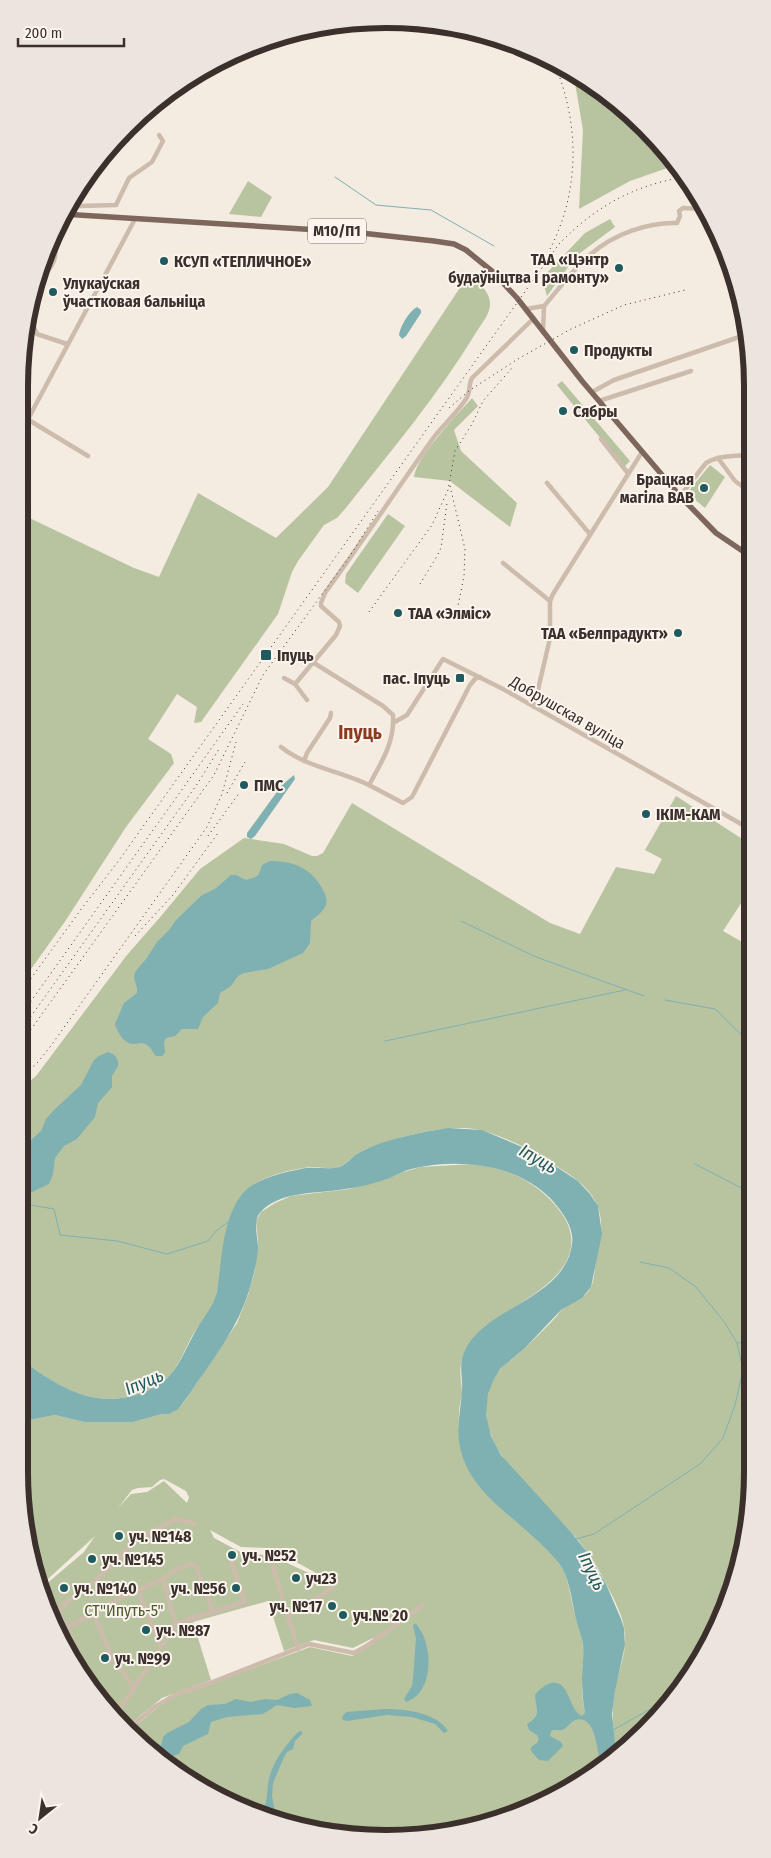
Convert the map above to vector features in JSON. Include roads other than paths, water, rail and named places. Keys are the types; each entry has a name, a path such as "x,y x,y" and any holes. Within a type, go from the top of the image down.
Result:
{"main road":[{"name":"М10/П1","path":"71,215 352,232 454,244 466,250 484,264 526,309 543,334 680,496 716,533 744,552"}],"street":[{"path":"76,205 79,206 116,204 129,178 152,162 163,141 159,136"},
{"path":"543,334 544,306 582,262 601,246 650,224 678,223 680,216 678,210 683,208 697,209"},
{"path":"88,456 28,419 135,219"},
{"path":"44,277 50,272 54,263 57,244"},
{"path":"526,309 544,306"},
{"path":"295,684 336,635 340,626 339,622 321,606 325,593 436,436 466,400 472,378 532,320"},
{"path":"33,325 37,334 67,344"},
{"path":"592,392 614,380 740,337"},
{"path":"600,401 691,371"},
{"path":"601,439 627,472"},
{"path":"534,707 550,638 550,601 589,533 627,472 642,452"},
{"path":"680,496 706,463 718,458 744,455"},
{"path":"718,458 735,481 744,487"},
{"path":"547,483 589,533"},
{"path":"503,563 550,601"},
{"name":"Добрушская вуліца","path":"393,723 408,715 443,659 534,707 744,827"},
{"path":"314,663 387,709 392,715 393,723 389,749 369,785"},
{"path":"281,747 293,756 351,776 403,803 412,797 470,685 480,677"},
{"path":"284,678 295,684 307,700"},
{"path":"304,760 330,718 331,713"},
{"path":"85,1667 58,1611 96,1580 144,1536 176,1519 194,1524"},
{"path":"118,1711 176,1625 183,1621 245,1602 230,1558"},
{"path":"64,1632 76,1622 94,1615 110,1603 163,1579 177,1569 191,1564 196,1566 213,1612"},
{"path":"273,1566 298,1649"},
{"path":"163,1579 176,1625"},
{"path":"288,1615 333,1586"},
{"path":"138,1591 160,1647"},
{"path":"133,1727 148,1713 175,1695 309,1644 354,1652 368,1645 423,1605"},
{"path":"94,1615 112,1655 134,1688"}],"water":[{"path":"417,307 421,310 421,313 402,339 399,335 403,324"},
{"path":"294,775 295,779 255,836 251,839 247,837 247,833 282,785"},
{"path":"270,861 295,865 309,872 320,884 324,892 327,901 326,905 321,913 311,921 310,943 303,953 268,969 244,973 238,976 231,986 220,993 218,1003 203,1017 198,1029 182,1029 175,1036 166,1038 164,1042 165,1052 162,1056 156,1056 145,1044 133,1044 124,1040 115,1024 124,1003 137,993 134,978 135,972 157,942 202,895 215,889 231,875 236,875 246,880 256,877 262,865"},
{"path":"108,1052 113,1054 118,1061 118,1066 112,1076 112,1087 98,1103 95,1117 77,1139 64,1146 55,1158 53,1174 49,1184 28,1193 28,1143 41,1131 46,1119 54,1110 81,1085 94,1060"},
{"path":"448,1128 482,1130 534,1152 578,1181 598,1206 602,1234 591,1287 582,1298 561,1310 524,1349 500,1369 488,1394 486,1415 491,1436 501,1455 587,1552 606,1584 624,1628 625,1645 612,1714 615,1747 600,1759 592,1728 582,1719 575,1720 562,1730 551,1731 550,1736 561,1742 563,1746 548,1761 539,1760 531,1751 531,1747 539,1739 537,1735 529,1730 527,1724 535,1718 537,1708 535,1695 544,1686 557,1683 562,1686 577,1713 582,1716 585,1713 582,1688 582,1639 562,1568 545,1548 479,1486 463,1458 459,1441 462,1390 461,1365 465,1350 476,1335 490,1323 541,1290 555,1278 566,1263 572,1244 571,1232 563,1214 551,1199 537,1187 521,1178 485,1166 448,1164 411,1169 390,1178 362,1186 299,1194 277,1201 267,1206 257,1218 258,1248 256,1266 245,1303 220,1350 177,1410 169,1414 162,1414 133,1422 84,1422 55,1415 28,1420 28,1402 31,1399 28,1396 28,1364 61,1386 92,1397 107,1399 124,1398 141,1393 167,1378 174,1370 213,1303 217,1292 222,1250 229,1220 241,1195 251,1186 281,1173 306,1168 339,1167 370,1147 415,1134"},
{"path":"415,1623 426,1642 428,1654 427,1678 422,1689 415,1697 406,1702 404,1699 412,1686 413,1679 416,1638 413,1626"},
{"path":"297,1693 310,1700 312,1706 294,1708 277,1705 263,1714 227,1717 211,1722 208,1734 183,1746 179,1754 169,1758 158,1749 167,1733 189,1722 201,1709 208,1705 225,1704 236,1699 251,1702 265,1699 277,1700"},
{"path":"385,1709 420,1713 436,1720 448,1731 444,1733 435,1724 412,1717 387,1715 347,1721 343,1720 342,1717 346,1712"},
{"path":"302,1731 302,1734 295,1741 293,1749 287,1752 284,1757 273,1783 272,1796 275,1813 270,1812 265,1806 270,1775 282,1752 298,1732"}],"waterway":[{"path":"335,177 376,205 431,210 494,246"},
{"path":"461,921 536,957 644,996"},
{"path":"385,1041 625,990"},
{"path":"665,1000 715,1009 744,1037"},
{"path":"695,1164 744,1189"},
{"path":"28,1205 54,1209 60,1235 117,1241 167,1254 208,1241 215,1232 228,1222"},
{"path":"576,1539 594,1534 700,1464 723,1438 735,1405 743,1370 737,1343 725,1323 696,1287 669,1268 640,1262"},
{"path":"738,1343 744,1341"},
{"path":"613,1730 659,1704"}],"railway":[{"path":"550,249 560,227 567,204 573,157 569,109 557,71"},
{"path":"28,983 117,863 559,244 586,219 616,200 648,186 677,178"},
{"path":"449,408 470,390 518,359 569,330 624,305 685,290"},
{"path":"369,612 432,525 448,490 455,451 472,424 483,401 512,368"},
{"path":"450,486 465,549 464,576 455,621"},
{"path":"420,584 441,548 447,503"},
{"path":"28,1033 214,775 263,675 350,556 378,511"},
{"path":"28,1005 243,704"},
{"path":"28,1071 50,1047 207,827 222,794 236,742"},
{"path":"28,1020 198,783 219,749"},
{"path":"227,793 245,762"},
{"path":"208,836 240,792"},
{"path":"135,936 173,895 218,833"}],"place":[{"name":"КСУП «ТЕПЛИЧНОЕ»","path":"164,261"},
{"name":"ТАА «Цэнтр будаўніцтва і рамонту»","path":"619,268"},
{"name":"Улукаўская ўчастковая бальніца","path":"53,292"},
{"name":"Продукты","path":"574,350"},
{"name":"Сябры","path":"563,411"},
{"name":"Брацкая магіла ВАВ","path":"704,488"},
{"name":"ТАА «Элміс»","path":"398,613"},
{"name":"ТАА «Белпрадукт»","path":"678,633"},
{"name":"Іпуць","path":"266,655"},
{"name":"пас. Іпуць","path":"460,678"},
{"name":"ПМС","path":"244,785"},
{"name":"ІКІМ-КАМ","path":"646,814"},
{"name":"уч. №148","path":"119,1536"},
{"name":"уч. №52","path":"232,1555"},
{"name":"уч. №145","path":"92,1559"},
{"name":"уч23","path":"296,1578"},
{"name":"уч. №140","path":"64,1588"},
{"name":"уч. №56","path":"236,1588"},
{"name":"уч. №17","path":"332,1606"},
{"name":"уч.№ 20","path":"343,1615"},
{"name":"уч. №87","path":"146,1630"},
{"name":"уч. №99","path":"105,1658"}],"district":[{"name":"Іпуць","path":"360,732"}],"park label":[{"name":"СТ\"Ипуть-5\"","path":"124,1610"}]}
